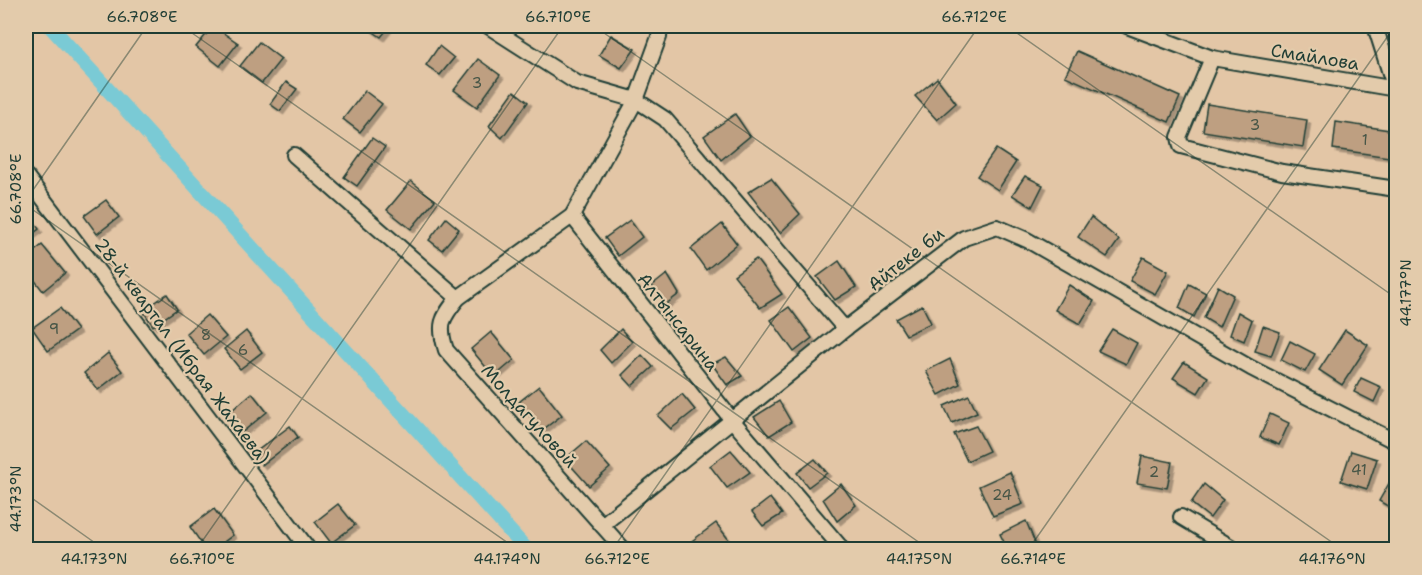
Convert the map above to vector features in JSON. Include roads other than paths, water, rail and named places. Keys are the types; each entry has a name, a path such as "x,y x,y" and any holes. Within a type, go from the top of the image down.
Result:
{"street":[{"path":"488,26 577,83 636,100 665,119 845,329"},
{"path":"572,216 636,100 659,37 660,26"},
{"name":"Смайлова","path":"1127,26 1212,58 1396,89"},
{"path":"1375,26 1396,89"},
{"path":"1212,58 1179,137 1181,146 1282,172 1396,189"},
{"path":"294,155 458,298"},
{"name":"28-й квартал (Ибрая Жахаева)","path":"26,176 309,549"},
{"name":"Молдагуловой","path":"572,216 458,298 445,314 440,331 446,350 624,549"},
{"name":"Алтынсарина","path":"572,216 732,420 843,549"},
{"name":"Айтеке би","path":"602,525 845,329 964,238 997,227 1027,240 1251,368 1396,442"},
{"path":"1181,517 1236,549"}],"waterway":[{"path":"50,26 527,550"}]}
